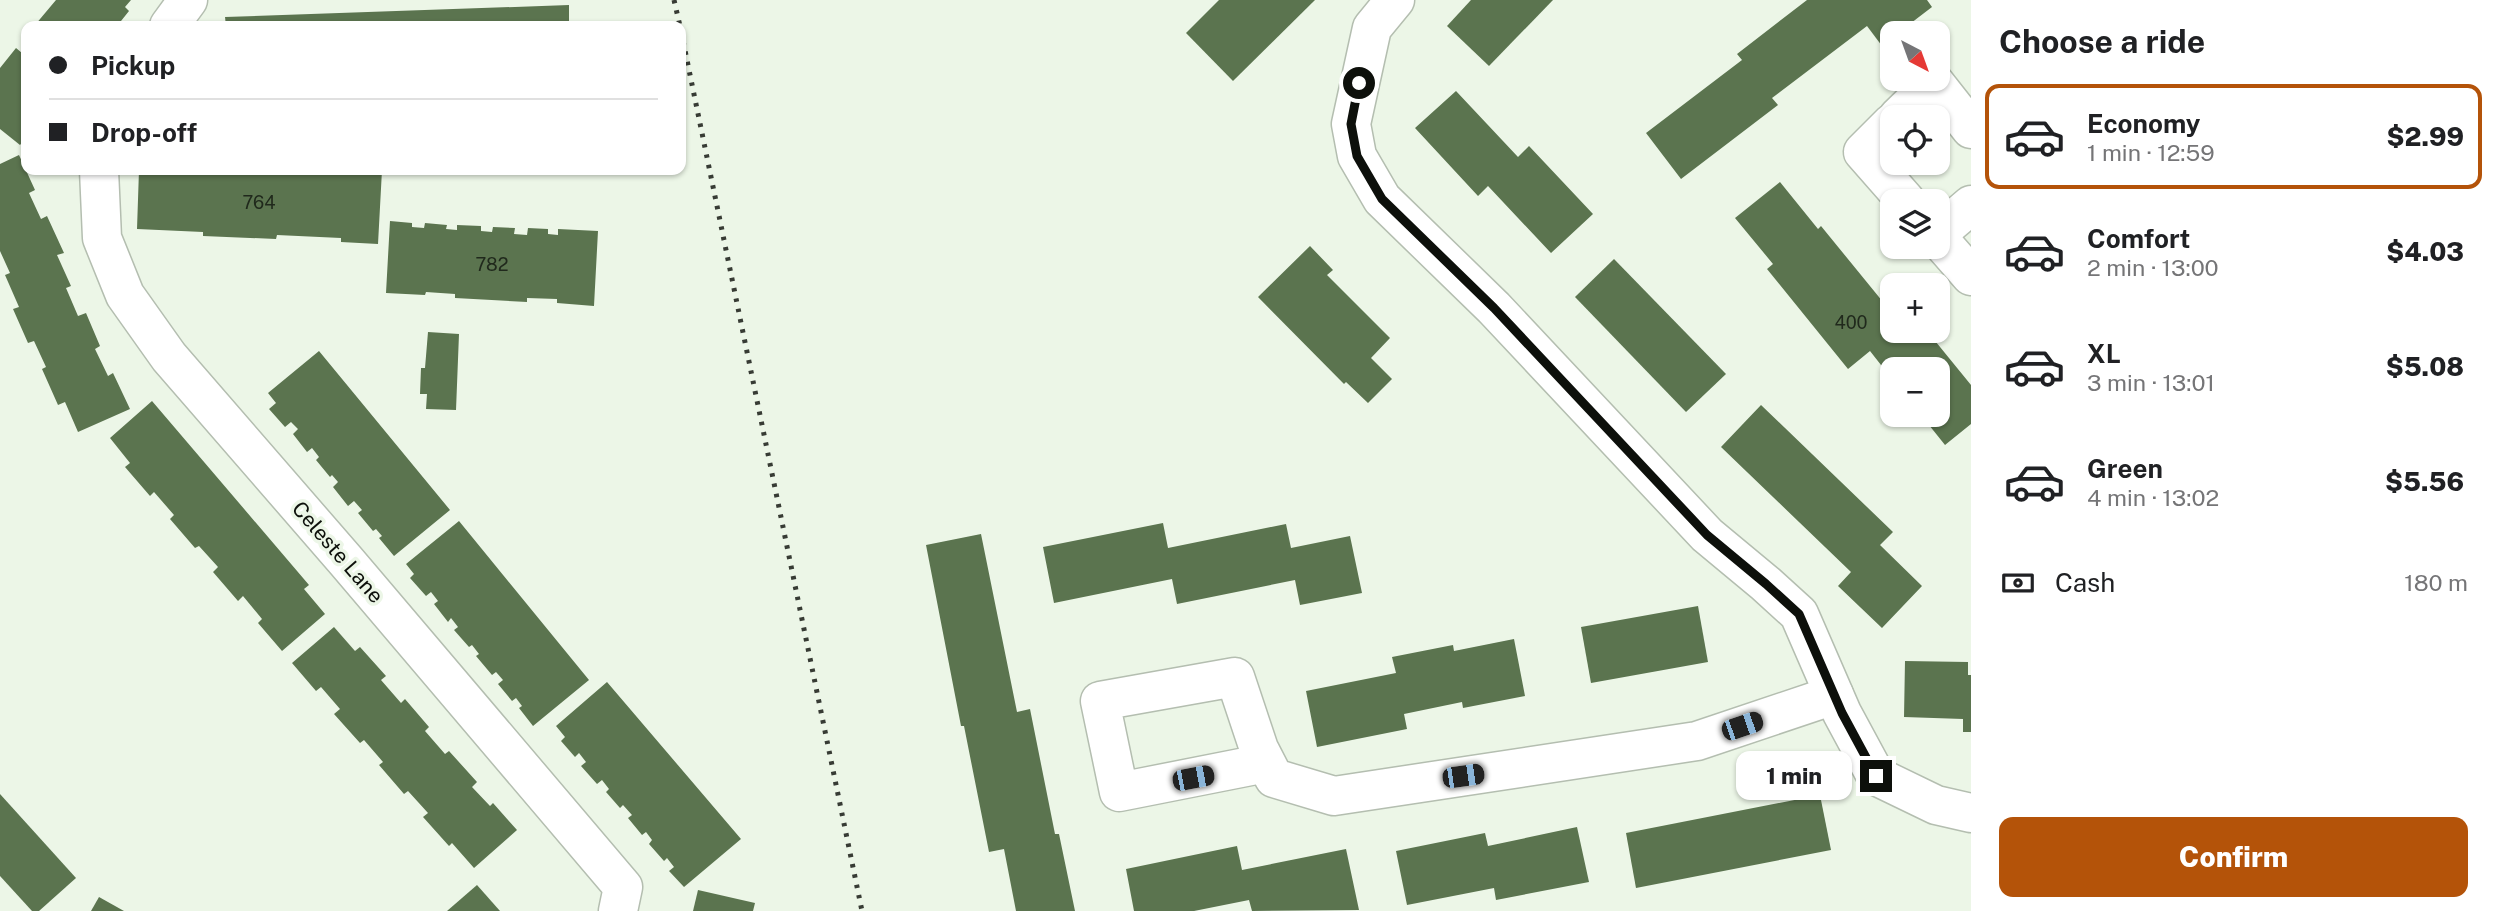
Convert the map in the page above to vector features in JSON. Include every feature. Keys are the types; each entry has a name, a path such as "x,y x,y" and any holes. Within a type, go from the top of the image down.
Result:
{"street":[{"path":"173,21 188,0"},
{"path":"1395,0 1373,27 1351,124 1357,156 1382,199 1494,308 1707,535 1799,614 1834,695 1876,776 1936,805 1971,813"},
{"path":"1910,105 1934,82 1971,129"},
{"path":"1880,136 1863,152 1880,171"},
{"name":"Celeste Lane","path":"99,175 102,238 132,306 169,358 346,561 623,887 618,911"},
{"path":"1883,175 1895,189"},
{"path":"1950,224 1971,205"},
{"path":"1950,251 1971,276"},
{"path":"1266,763 1274,778 1334,796 1697,741 1834,695"}],"building":[{"path":"56,0 131,0 125,7 129,11 121,21 38,21"},
{"path":"1219,0 1315,0 1233,81 1186,33"},
{"path":"1471,0 1553,0 1489,66 1447,26"},
{"path":"1807,0 1927,0 1932,7 1914,21 1880,21 1880,43 1867,26 1772,98 1778,105 1681,179 1646,133 1742,60 1737,54"},
{"path":"569,5 569,21 225,21 225,17"},
{"path":"16,48 21,52 20,145 0,129 0,68"},
{"path":"1456,91 1518,157 1529,146 1593,214 1551,253 1488,186 1478,196 1415,128"},
{"path":"19,155 21,175 28,175 35,190 29,193 41,219 47,216 64,253 57,255 71,286 66,288 78,316 86,313 100,346 95,349 108,376 113,373 130,409 78,432 65,402 58,405 42,369 46,367 34,341 28,343 13,309 19,307 5,275 10,273 0,251 0,164"},
{"path":"139,175 382,175 378,244 341,242 341,238 203,236 203,232 137,229"},
{"path":"1780,182 1818,229 1821,226 1880,298 1880,343 1937,343 1948,357 1880,357 1880,364 1870,351 1848,369 1767,269 1773,264 1735,218"},
{"path":"390,221 412,223 412,227 424,228 425,223 447,225 446,229 457,230 457,225 481,226 481,231 492,232 493,227 515,228 514,234 527,235 528,228 548,229 548,234 558,235 558,229 598,231 594,306 557,303 557,299 527,298 527,302 455,298 455,294 426,292 425,295 386,293"},
{"path":"1310,246 1333,270 1327,275 1390,338 1371,358 1392,379 1368,403 1346,382 1344,384 1258,297"},
{"path":"1614,259 1726,374 1686,412 1575,297"},
{"path":"428,332 459,334 456,410 426,409 427,394 420,394 421,368 425,368"},
{"path":"319,351 450,510 394,556 379,538 382,536 376,529 373,531 358,513 362,510 354,501 348,506 333,487 338,482 332,475 330,477 316,460 319,457 312,448 307,452 293,434 298,429 291,422 285,427 269,409 276,403 268,393"},
{"path":"1950,359 1971,385 1971,424 1945,445 1931,427 1950,427"},
{"path":"152,401 309,585 304,589 325,614 282,651 258,623 262,619 243,596 238,601 213,572 218,567 199,546 195,548 170,519 174,515 154,492 150,496 125,467 130,463 110,438"},
{"path":"1761,405 1893,532 1880,545 1922,586 1882,628 1838,586 1851,572 1721,447"},
{"path":"459,521 589,680 533,726 519,708 522,706 516,698 512,701 498,684 503,680 496,672 492,675 476,656 479,654 472,645 469,647 454,630 458,627 451,618 448,622 434,604 438,601 431,592 426,596 410,578 414,574 406,564"},
{"path":"1163,523 1168,548 1286,524 1291,548 1350,536 1362,593 1300,605 1295,580 1177,604 1172,579 1054,603 1043,547"},
{"path":"981,534 1017,712 1030,709 1055,834 1059,834 1075,911 1016,911 1004,849 989,852 926,545"},
{"path":"1698,606 1708,662 1591,683 1581,627"},
{"path":"334,627 355,651 360,647 386,676 381,680 401,703 405,699 429,727 425,731 445,754 449,751 477,782 472,787 490,806 493,803 517,830 474,868 452,843 449,846 423,817 428,813 408,791 404,794 379,765 383,762 364,740 360,743 334,714 340,709 321,687 316,691 292,663"},
{"path":"1514,639 1525,696 1463,708 1462,702 1404,714 1407,729 1317,747 1306,691 1396,673 1392,657 1453,645 1454,651"},
{"path":"1905,661 1968,662 1968,675 1971,675 1971,732 1963,732 1963,719 1904,717"},
{"path":"607,682 741,839 684,887 669,871 674,867 667,858 664,861 649,844 652,840 646,832 642,835 628,818 632,815 623,805 620,808 606,792 609,789 602,780 597,784 581,766 586,762 579,753 575,757 561,741 565,737 556,726"},
{"path":"0,794 76,878 39,911 32,911 0,876"},
{"path":"1820,795 1831,850 1636,888 1626,833"},
{"path":"1577,827 1589,882 1496,900 1494,888 1407,905 1396,851 1485,833 1488,846"},
{"path":"1237,846 1242,870 1346,849 1359,910 1252,911 1249,900 1194,911 1134,911 1126,869"},
{"path":"477,885 500,911 447,911"},
{"path":"698,890 755,903 753,911 693,911"},
{"path":"99,897 124,911 91,911"}],"railway":[{"path":"674,0 679,21"},
{"path":"686,55 862,911"}],"route":[{"path":"1359,83 1351,124 1357,156 1382,199 1494,308 1707,535 1799,614 1842,713 1876,776"}]}
